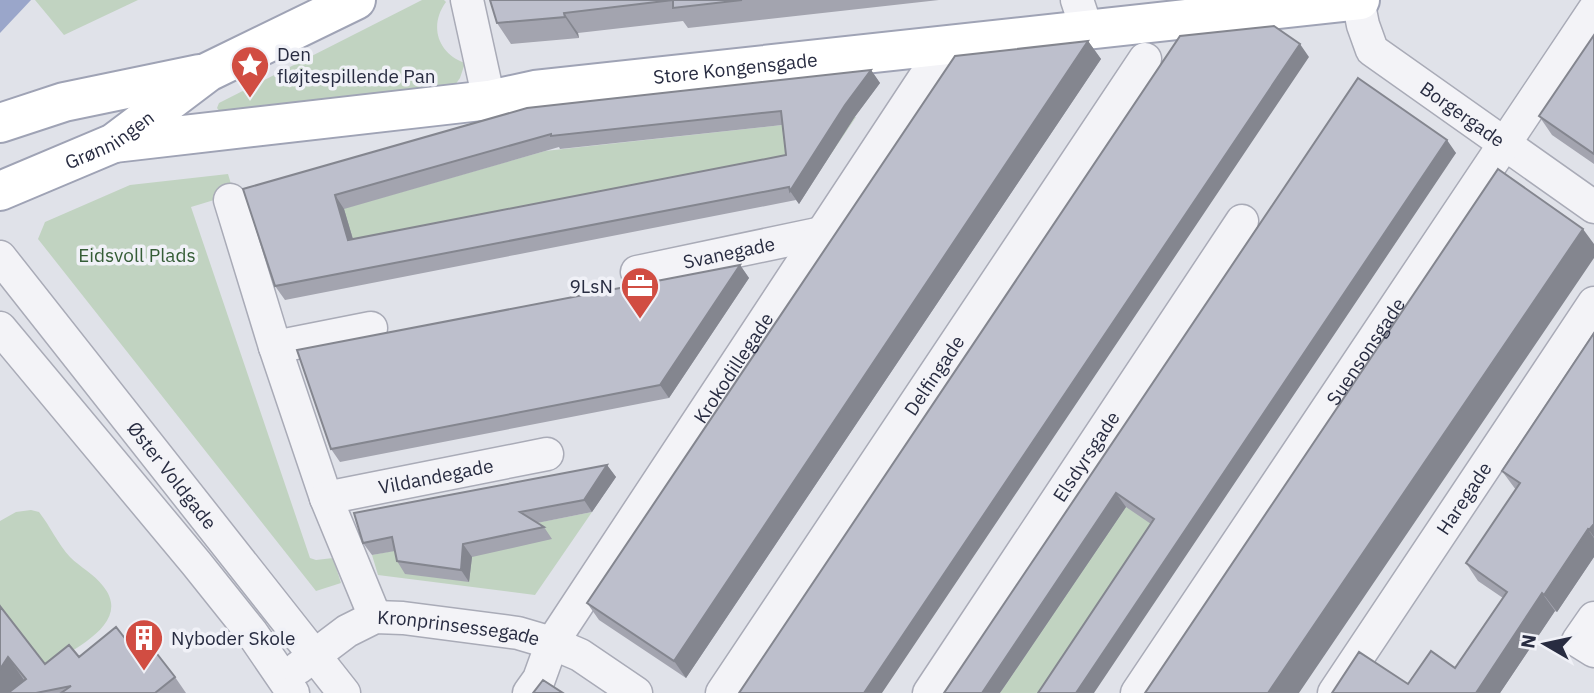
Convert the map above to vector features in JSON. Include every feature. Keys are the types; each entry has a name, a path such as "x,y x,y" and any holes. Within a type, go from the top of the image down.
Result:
{"main road":[{"name":"Grønningen","path":"0,191 114,143 208,72 356,0"},
{"name":"Store Kongensgade","path":"114,143 489,100 535,90 946,45 1082,15 1359,0"},
{"name":"Grønningen","path":"0,123 64,102 208,72"}],"street":[{"path":"467,0 489,100"},
{"name":"Borgergade","path":"1359,0 1363,25 1372,51 1594,207"},
{"name":"Suensonsgade","path":"1137,693 1594,10"},
{"name":"Krokodillegade","path":"530,693 539,678 552,643 946,45"},
{"name":"Delfingade","path":"722,693 1144,58"},
{"path":"230,200 275,347 326,498 375,617"},
{"name":"Elsdyrsgade","path":"929,693 1242,220"},
{"name":"Svanegade","path":"637,272 822,233"},
{"name":"Øster Voldgade","path":"0,257 344,693"},
{"name":"Haregade","path":"1334,693 1594,303"},
{"name":"Øster Voldgade","path":"0,328 196,563 252,633 288,686"},
{"path":"275,347 371,328"},
{"name":"Vildandegade","path":"326,498 547,454"},
{"name":"Kronprinsessegade","path":"288,686 314,655 347,631 375,617 403,618 518,633 580,654 636,693"}],"green space":[{"path":"35,0 138,0 64,35"},
{"path":"422,0 446,2 438,20 439,37 448,52 465,63 455,85 220,112 217,108 219,103"},
{"path":"1393,109 1056,693 1000,693"},
{"path":"856,117 825,163 275,269 261,232 545,151"},
{"name":"Eidsvoll Plads","path":"228,174 234,194 191,207 310,558 333,558 341,583 316,591 38,239 45,222 130,185"},
{"path":"16,512 39,512 66,552 103,586 110,600 111,612 105,624 83,644 46,667 0,608 0,521"},
{"path":"592,512 535,595 378,575 372,555"}],"water":[{"path":"0,0 31,0 0,33"}],"building":[{"path":"490,0 673,0 564,13 565,17 497,23"},
{"path":"673,0 742,0 673,8"},
{"path":"1274,26 1300,44 864,693 739,693 1180,36"},
{"path":"1594,35 1594,154 1539,116"},
{"path":"1088,41 674,661 587,603 955,56"},
{"path":"871,70 845,105 790,191 789,187 275,286 243,189 527,108","holes":["781,111 786,155 348,240 335,195 551,134"]},
{"path":"1358,78 1447,140 1076,693 1038,693 1154,519 1116,493 982,693 944,693"},
{"path":"1498,169 1583,229 1268,693 1145,693"},
{"path":"740,265 660,385 331,449 297,350"},
{"path":"1594,333 1594,524 1544,595 1542,593 1476,693 1332,693 1359,652 1408,684 1431,651 1455,668 1507,592 1466,563 1520,483 1502,471"},
{"path":"607,465 584,500 520,512 544,527 463,544 461,570 397,561 392,537 363,543 354,513"},
{"path":"0,606 45,664 69,645 79,657 116,627 127,641 140,632 175,677 155,693 61,693 71,686 36,693 8,693 26,679 8,657 0,669"},
{"path":"543,680 563,693 533,693"}],"place":[{"name":"Den fløjtespillende Pan","path":"250,99"},
{"name":"9LsN","path":"640,320"},
{"name":"Nyboder Skole","path":"144,672"}]}
